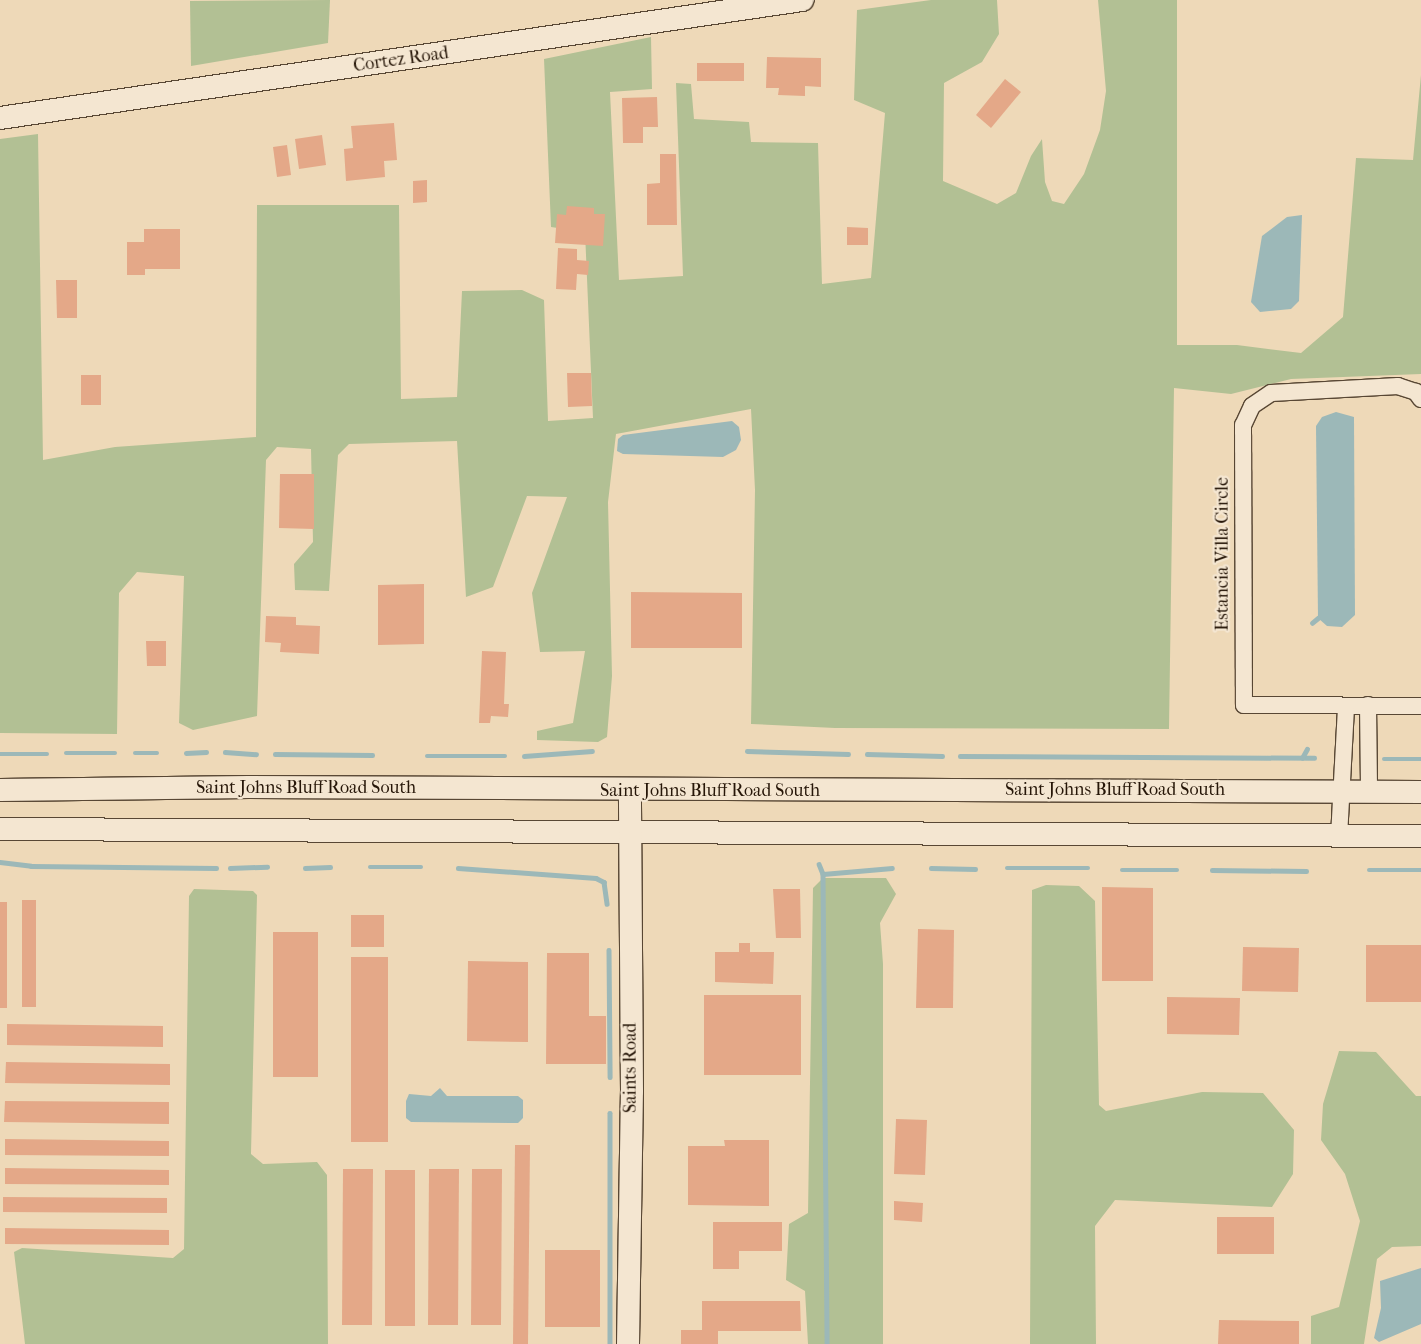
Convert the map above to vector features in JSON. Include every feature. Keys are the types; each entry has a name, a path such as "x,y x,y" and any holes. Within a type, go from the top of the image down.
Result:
{"main road":[{"name":"Cortez Road","path":"0,118 802,0"},
{"name":"Saint Johns Bluff Road South","path":"0,790 249,787 630,791 1421,792"},
{"name":"Saints Road","path":"628,1344 632,1091 630,791"},
{"path":"0,829 630,834 1421,836"}],"street":[{"name":"Estancia Villa Circle","path":"1421,398 1416,392 1398,386 1271,393 1252,406 1243,425 1244,705 1421,706"},
{"path":"1339,837 1346,706"},
{"path":"1368,706 1369,792"}],"green space":[{"path":"330,0 328,43 191,66 190,1"},
{"path":"931,0 997,0 999,34 982,62 944,83 943,181 997,204 1016,193 1031,156 1042,139 1045,182 1052,201 1064,204 1084,174 1100,130 1106,91 1098,0 1177,0 1177,345 1237,345 1301,353 1343,317 1356,158 1413,160 1421,75 1421,374 1291,379 1231,394 1174,388 1169,729 835,728 751,724 755,490 751,409 616,434 608,502 612,676 607,737 598,742 537,740 537,731 573,723 585,651 540,652 532,593 567,497 527,496 493,587 466,597 457,441 349,444 338,455 329,591 295,590 294,564 313,542 311,449 277,447 266,460 257,716 193,730 179,723 184,576 137,572 119,593 117,734 0,733 0,139 38,134 43,460 115,447 256,437 257,205 399,205 401,399 457,397 462,291 522,290 544,300 548,421 593,418 585,232 551,227 544,59 651,37 652,89 610,92 619,280 683,276 676,83 691,84 694,119 749,122 751,142 818,143 822,284 871,278 885,113 854,100 857,10"},
{"path":"823,878 886,878 896,894 880,923 883,964 883,1344 808,1344 805,1291 786,1280 789,1224 808,1213 813,888"},
{"path":"1046,885 1079,886 1095,901 1099,1105 1106,1111 1202,1092 1263,1093 1294,1130 1293,1174 1272,1207 1115,1200 1095,1226 1096,1344 1030,1344 1032,890"},
{"path":"194,889 253,891 257,895 251,1154 263,1164 317,1162 327,1175 328,1344 25,1344 14,1252 22,1248 173,1258 184,1249 189,896"},
{"path":"1339,1051 1376,1052 1416,1096 1421,1096 1421,1246 1392,1247 1377,1259 1364,1344 1311,1344 1311,1316 1339,1307 1360,1221 1345,1174 1321,1140 1323,1104"}],"water":[{"path":"1302,215 1299,301 1291,309 1260,312 1251,302 1262,236 1287,217"},
{"path":"1336,412 1354,417 1355,615 1342,627 1327,626 1318,618 1316,426 1322,417"},
{"path":"732,421 739,427 741,440 736,450 723,457 623,454 617,451 618,439 623,435"},
{"path":"440,1088 447,1096 518,1096 523,1100 523,1118 518,1123 411,1122 406,1118 406,1101 409,1094 431,1096"},
{"path":"1421,1268 1421,1324 1379,1342 1374,1338 1381,1308 1380,1281"}],"building":[{"path":"767,57 821,58 821,87 805,86 805,96 778,95 779,88 766,88"},
{"path":"697,63 744,63 744,81 697,81"},
{"path":"1005,79 1021,92 991,128 976,115"},
{"path":"657,97 658,127 643,127 643,143 623,143 622,98"},
{"path":"394,123 397,160 384,161 385,177 346,181 344,149 353,148 351,126"},
{"path":"322,135 326,165 299,169 295,139"},
{"path":"287,145 291,175 277,177 273,147"},
{"path":"660,154 676,154 677,225 647,225 647,184 660,183"},
{"path":"427,180 427,202 413,203 413,181"},
{"path":"567,206 594,208 594,214 605,214 603,246 555,243 557,214 566,215"},
{"path":"847,227 868,228 868,245 847,245"},
{"path":"144,229 180,229 180,269 145,269 145,275 127,275 127,242 144,242"},
{"path":"558,248 577,249 577,260 589,261 588,275 577,274 576,290 556,289"},
{"path":"56,280 77,280 77,318 57,318"},
{"path":"567,373 591,373 592,406 568,407"},
{"path":"81,375 101,375 101,405 81,405"},
{"path":"280,474 314,474 314,529 279,528"},
{"path":"424,584 424,644 378,645 378,585"},
{"path":"631,592 742,593 742,648 631,648"},
{"path":"266,616 296,617 296,625 320,626 319,654 280,652 281,643 265,642"},
{"path":"146,641 166,641 166,666 147,666"},
{"path":"482,651 506,652 504,704 509,704 508,717 491,716 490,723 479,723"},
{"path":"1102,887 1153,888 1153,981 1102,981"},
{"path":"773,889 800,889 801,938 776,938"},
{"path":"22,900 36,900 36,1007 22,1007"},
{"path":"0,902 7,902 7,1008 0,1008"},
{"path":"351,915 384,915 384,947 351,947"},
{"path":"918,929 954,930 953,1008 916,1008"},
{"path":"273,932 318,932 318,1077 273,1077"},
{"path":"739,943 750,943 750,952 774,952 773,984 715,982 715,952 739,952"},
{"path":"1366,945 1421,945 1421,1002 1366,1002"},
{"path":"1243,947 1299,948 1298,992 1242,991"},
{"path":"547,953 589,953 589,1016 606,1016 606,1064 546,1064"},
{"path":"351,957 388,957 388,1142 351,1142"},
{"path":"468,961 528,962 528,1042 467,1041"},
{"path":"704,995 801,995 801,1075 704,1075"},
{"path":"1167,997 1240,998 1239,1035 1167,1034"},
{"path":"7,1024 163,1026 163,1047 7,1045"},
{"path":"6,1062 170,1064 170,1085 5,1083"},
{"path":"5,1101 169,1102 169,1124 4,1122"},
{"path":"896,1119 927,1120 925,1175 894,1174"},
{"path":"5,1139 169,1141 169,1156 5,1155"},
{"path":"724,1140 769,1140 769,1206 688,1205 688,1146 725,1146"},
{"path":"515,1145 530,1145 528,1344 513,1344"},
{"path":"5,1168 169,1170 169,1185 5,1184"},
{"path":"343,1169 373,1169 372,1325 342,1325"},
{"path":"429,1169 459,1169 458,1325 428,1325"},
{"path":"472,1169 502,1169 501,1325 471,1325"},
{"path":"385,1170 415,1170 415,1326 385,1326"},
{"path":"3,1197 167,1198 167,1213 3,1212"},
{"path":"894,1201 923,1203 922,1222 894,1220"},
{"path":"1217,1217 1274,1217 1274,1254 1217,1254"},
{"path":"713,1222 782,1222 782,1251 739,1251 739,1269 713,1269"},
{"path":"5,1228 169,1230 169,1245 5,1244"},
{"path":"545,1250 600,1250 600,1327 545,1327"},
{"path":"702,1301 800,1301 801,1331 718,1331 718,1344 681,1344 681,1330 702,1330"},
{"path":"1219,1320 1299,1321 1299,1344 1218,1344"}],"waterway":[{"path":"1312,623 1318,618"},
{"path":"1302,758 1307,749"},
{"path":"524,756 592,751"},
{"path":"747,751 848,754"},
{"path":"186,753 206,752"},
{"path":"225,752 256,754"},
{"path":"66,753 115,753"},
{"path":"135,753 157,753"},
{"path":"0,754 47,754"},
{"path":"275,754 372,755"},
{"path":"867,754 942,756"},
{"path":"427,756 505,756"},
{"path":"960,756 1314,758"},
{"path":"1384,759 1421,759"},
{"path":"0,862 31,866 216,868"},
{"path":"819,864 823,874 892,868"},
{"path":"230,868 267,867"},
{"path":"305,868 330,867"},
{"path":"370,867 421,867"},
{"path":"458,868 596,878 604,882 607,904"},
{"path":"931,868 975,869"},
{"path":"1007,868 1088,868"},
{"path":"1122,870 1177,870"},
{"path":"1212,870 1306,871"},
{"path":"1369,870 1421,870"},
{"path":"823,874 827,1344"},
{"path":"609,950 610,1077"},
{"path":"610,1113 610,1344"}]}
